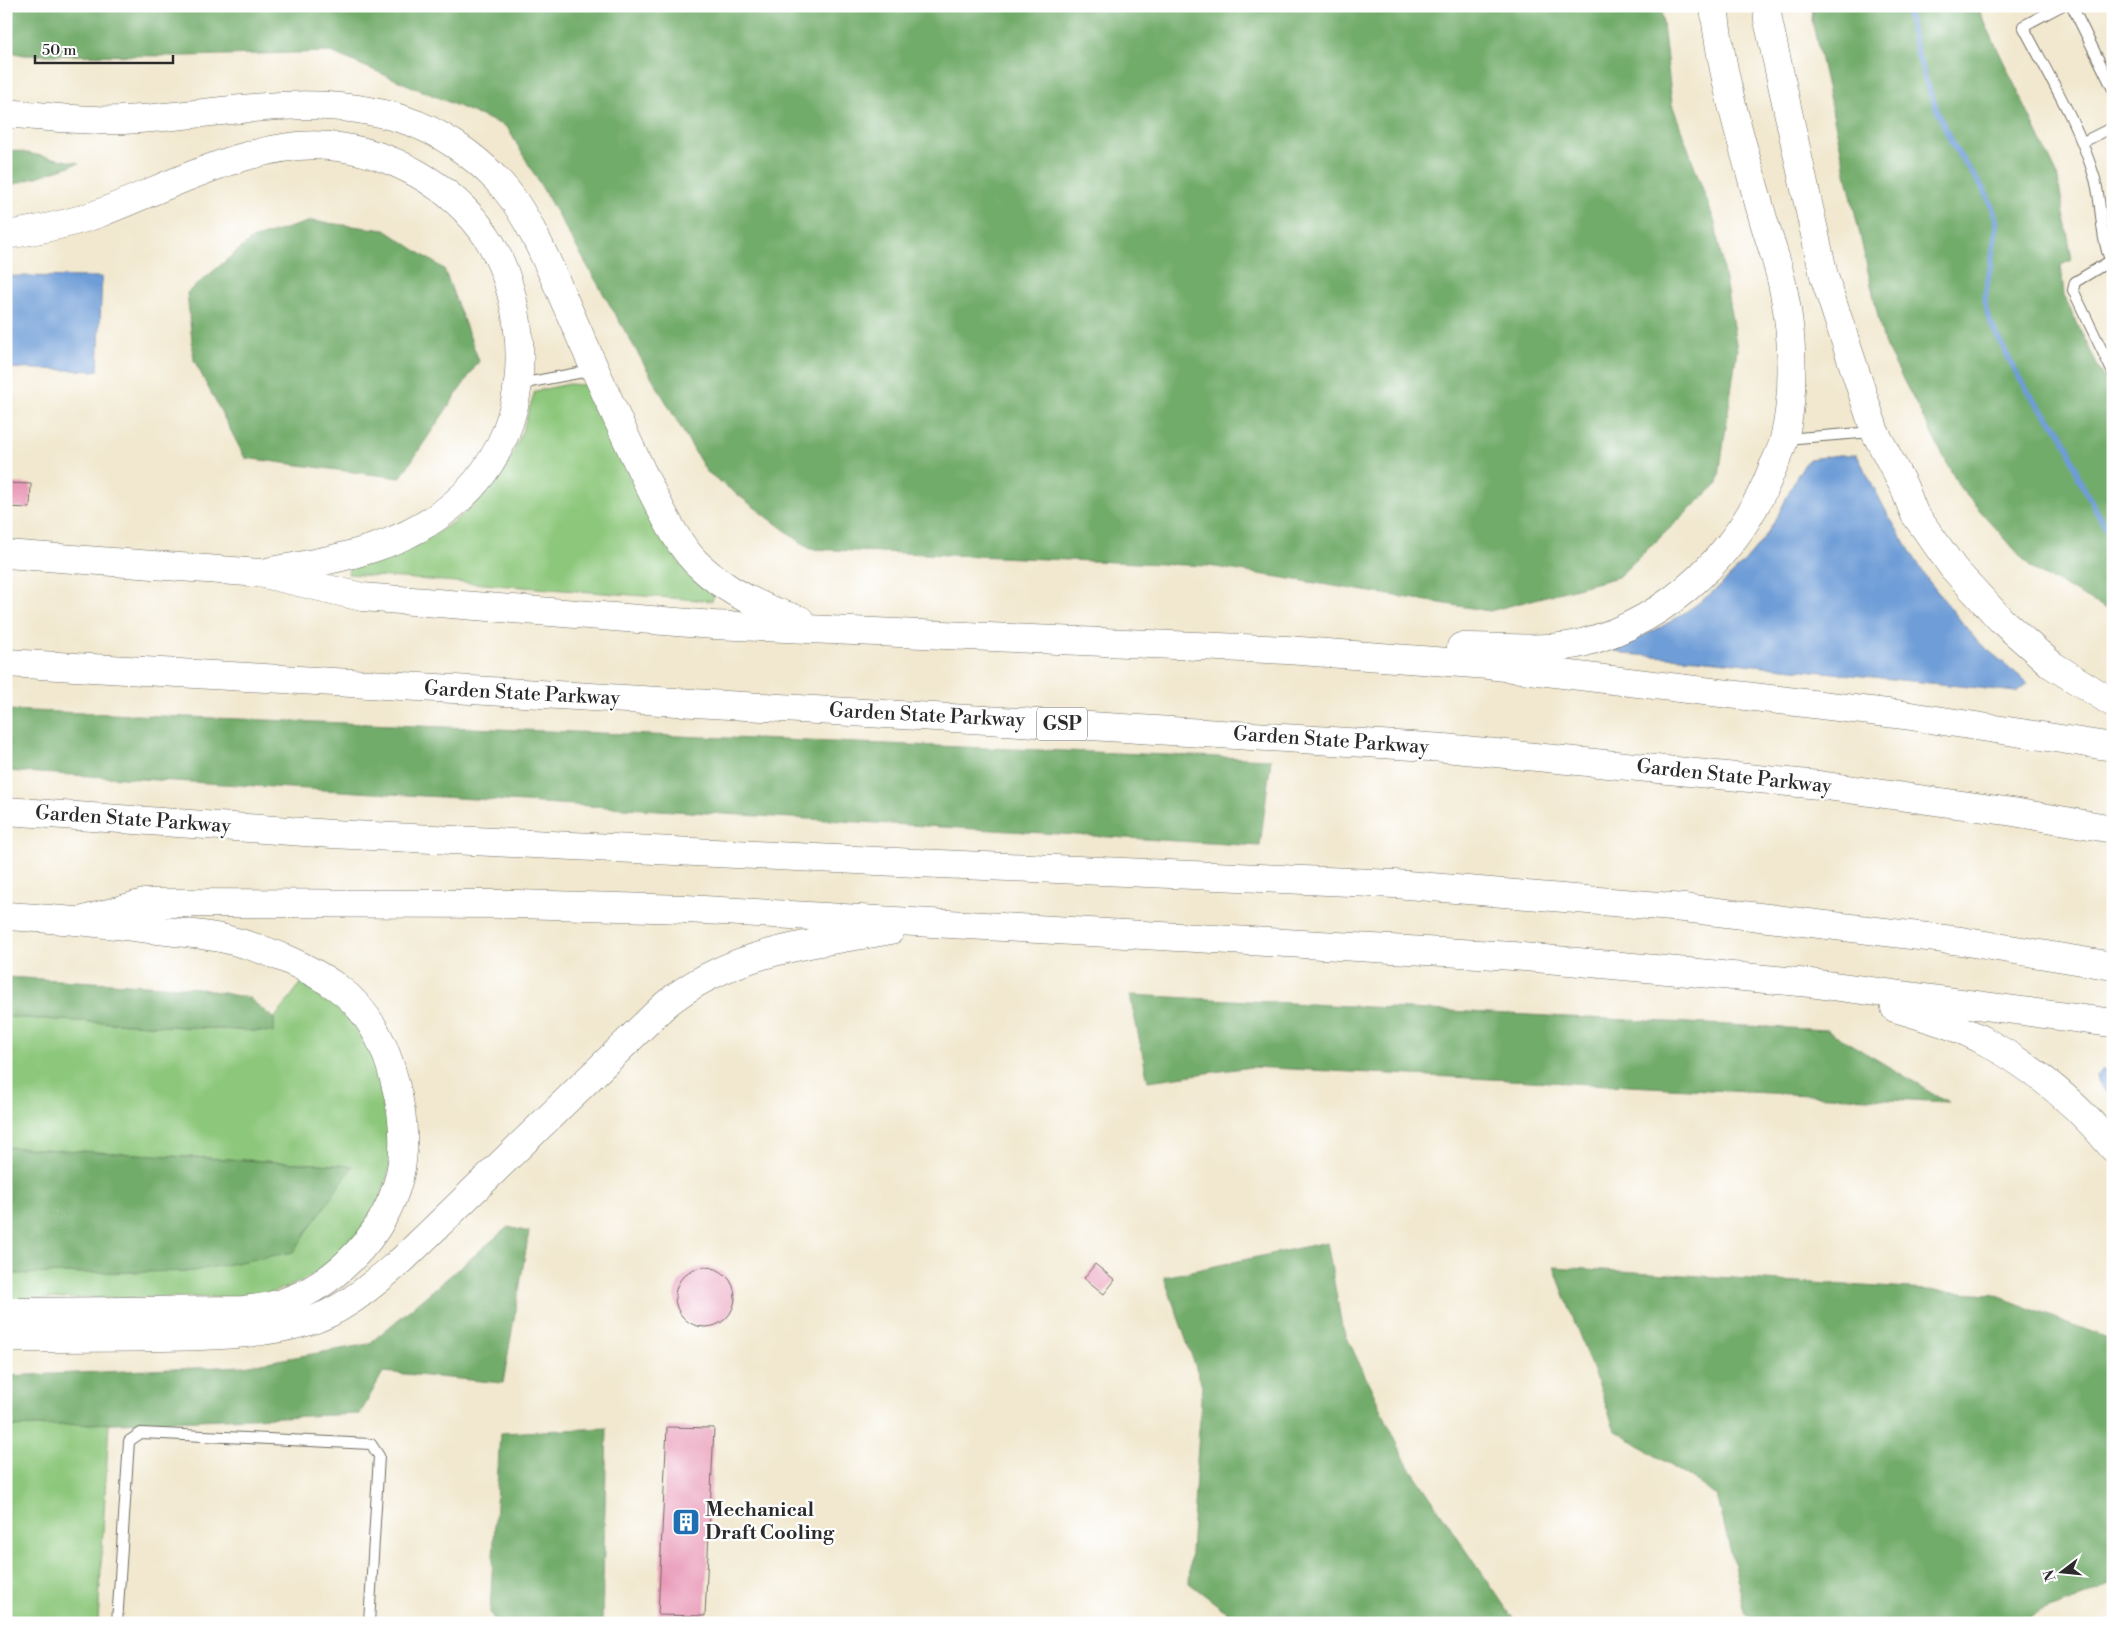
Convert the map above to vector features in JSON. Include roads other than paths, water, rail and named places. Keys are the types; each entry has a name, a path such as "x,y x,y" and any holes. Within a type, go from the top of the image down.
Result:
{"highway":[{"path":"1287,650 1552,647 1581,643 1622,630 1655,612 1686,590 1720,555 1751,515 1767,483 1784,440 1792,395 1790,349 1784,293 1727,91 1718,45 1714,6"},
{"path":"1767,6 1768,20 1824,276 1875,432 1904,487 1914,513 1954,568 2002,621 2052,665 2113,703"},
{"path":"6,113 80,120 126,120 256,106 312,104 356,108 407,121 445,139 473,158 500,182 536,239 659,505 676,536 699,566 731,592 774,612 835,630"},
{"path":"6,235 64,225 98,214 240,158 264,151 297,146 328,145 378,155 403,165 456,202 487,237 502,269 517,316 520,360 519,384 509,424 492,459 468,490 439,516 410,534 386,545 338,559 260,573"},
{"path":"6,554 260,573 362,597 714,626 1287,650 1488,665 1904,716 2113,747"},
{"name":"Garden State Parkway","path":"6,664 1107,726 1445,748 1819,785 2013,812 2113,829"},
{"name":"Garden State Parkway","path":"6,810 332,834 926,864 1395,884 1684,908 1961,941 2113,966"},
{"path":"84,920 144,902 517,904 686,909 1514,956 1810,984 2113,1023"},
{"path":"6,916 84,920 229,940 278,956 314,973 339,988 358,1005 379,1036 391,1067 401,1102 404,1142 399,1177 384,1216 364,1244 340,1270 293,1298 270,1306 244,1310 6,1312"},
{"path":"6,1338 117,1338 247,1334 307,1322 341,1307 371,1286 402,1260 665,1005 682,992 733,965 774,951 936,922"},
{"path":"1810,984 1923,1016 1986,1042 2022,1063 2066,1100 2113,1148"}],"lane":[{"path":"2062,6 2023,26 2083,142 2096,182 2105,247 2112,264 2075,282 2073,290 2113,373"},
{"path":"2072,6 2113,89"},
{"path":"2083,142 2113,126"},
{"path":"519,384 595,369"},
{"path":"1784,440 1875,432"},
{"path":"117,1623 129,1441 141,1433 371,1444 379,1456 369,1623"}],"water":[{"path":"6,276 102,277 98,371 6,368"},
{"path":"1857,455 1888,515 1928,580 1977,641 2028,683 2017,692 1697,659 1623,654 1612,649 1660,627 1683,614 1705,598 1745,561 1762,541 1776,519 1798,474 1809,459"},
{"path":"2103,1069 2113,1071 2113,1100 2098,1083 2096,1076"}],"waterway":[{"path":"1906,6 1919,59 1937,110 1958,154 1985,192 1994,213 1997,225 1985,298 1986,311 1991,324 2018,376 2035,402 2060,431 2069,449 2079,479 2113,541"}],"place":[{"name":"Mechanical Draft Cooling","path":"686,1522"}]}
